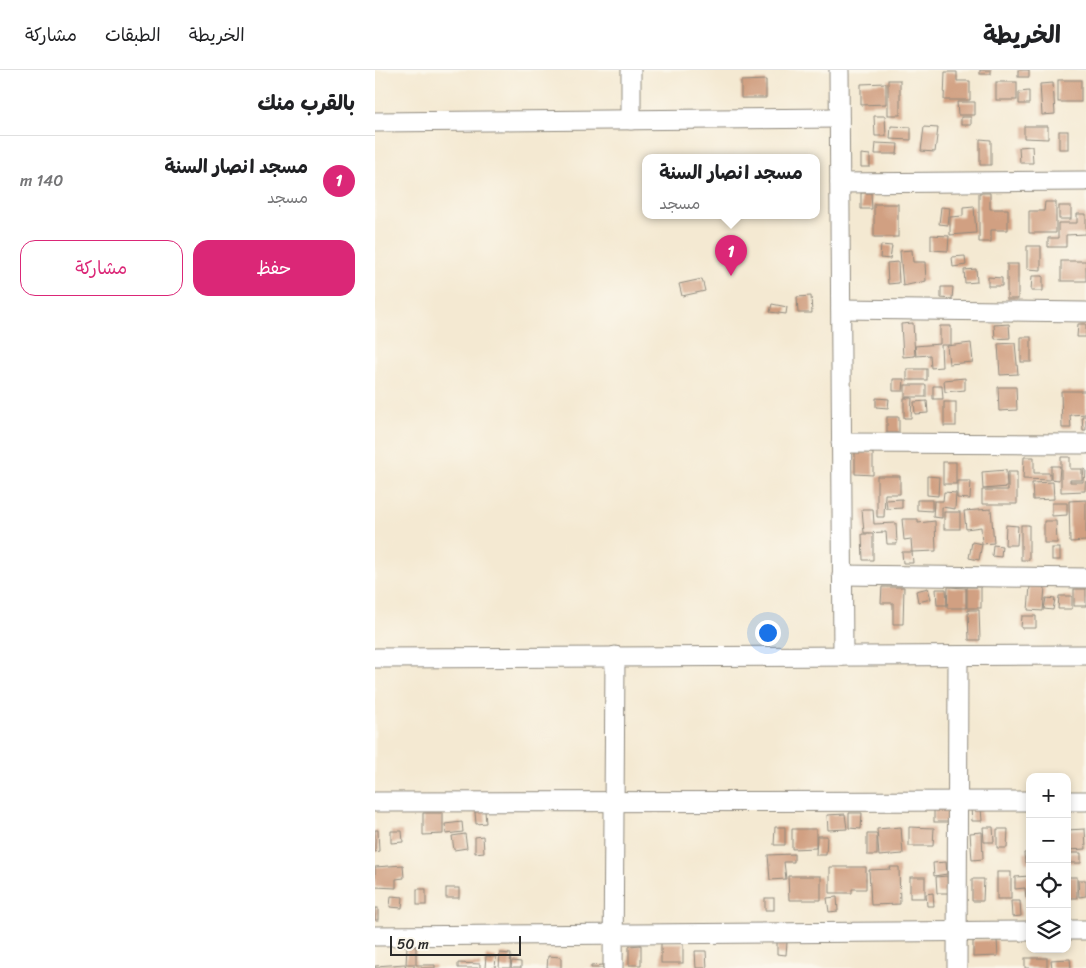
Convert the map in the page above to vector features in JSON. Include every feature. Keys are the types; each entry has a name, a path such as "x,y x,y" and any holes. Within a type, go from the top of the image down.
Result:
{"street":[{"path":"631,70 631,120"},
{"path":"839,70 843,656"},
{"path":"375,122 839,118"},
{"path":"839,183 1086,181"},
{"path":"841,309 1086,312"},
{"path":"841,443 1086,444"},
{"path":"842,575 1086,578"},
{"path":"375,658 1086,655"},
{"path":"613,968 615,656"},
{"path":"957,968 958,656"},
{"path":"375,802 1026,801"},
{"path":"1071,801 1086,801"},
{"path":"375,936 1026,930"},
{"path":"1071,930 1086,930"}],"building":[{"path":"980,70 991,70 991,74 980,74"},
{"path":"1018,70 1029,70 1029,77 1018,77"},
{"path":"945,72 957,72 957,81 970,81 970,100 944,100"},
{"path":"766,80 766,98 741,98 741,81"},
{"path":"888,80 900,80 900,115 888,115"},
{"path":"1058,80 1081,80 1081,102 1058,102"},
{"path":"996,82 1017,82 1017,100 996,100"},
{"path":"886,83 886,104 861,105 861,84"},
{"path":"1053,83 1055,114 1042,115 1040,84"},
{"path":"1029,91 1029,104 1019,104 1019,92"},
{"path":"957,102 975,102 975,115 958,115"},
{"path":"874,116 885,116 886,136 875,136"},
{"path":"961,117 971,117 971,125 961,125"},
{"path":"891,126 911,127 911,140 890,139"},
{"path":"1024,126 1048,126 1048,139 1024,138"},
{"path":"924,127 938,128 935,152 921,151"},
{"path":"1059,131 1068,131 1068,149 1059,149"},
{"path":"980,139 991,140 991,165 980,165"},
{"path":"876,143 898,144 897,154 875,154"},
{"path":"1032,146 1033,163 1020,163 1019,147"},
{"path":"861,154 870,155 870,167 861,167"},
{"path":"861,193 871,193 872,209 861,209"},
{"path":"979,193 990,193 990,209 1008,209 1008,230 991,230 991,242 979,242"},
{"path":"1045,202 1056,202 1056,233 1029,233 1029,211 1044,211"},
{"path":"874,204 898,204 898,237 874,237"},
{"path":"974,206 976,233 950,235 950,217 963,216 963,207"},
{"path":"1059,206 1071,206 1071,219 1059,219"},
{"path":"941,207 950,208 948,225 939,224"},
{"path":"1077,214 1086,214 1086,234 1066,235 1066,247 1048,247 1048,238 1058,238 1058,223 1077,223"},
{"path":"931,235 949,236 948,251 931,250"},
{"path":"881,245 892,246 890,259 880,258"},
{"path":"1027,246 1041,246 1041,270 1027,269"},
{"path":"912,250 913,262 925,262 926,281 903,286 900,251"},
{"path":"965,256 966,265 953,267 952,257"},
{"path":"1061,261 1086,261 1086,281 1061,281"},
{"path":"898,262 899,283 888,284 887,263"},
{"path":"1007,264 1018,264 1018,299 1007,299"},
{"path":"976,269 977,282 965,283 964,270"},
{"path":"1032,276 1043,276 1043,291 1031,291"},
{"path":"988,277 1002,278 1002,286 988,286"},
{"path":"702,279 705,291 682,296 679,284"},
{"path":"941,287 953,287 952,299 941,298"},
{"path":"811,296 812,313 798,313 797,297"},
{"path":"772,304 787,307 786,314 770,312"},
{"path":"913,323 915,356 903,357 901,324"},
{"path":"1009,324 1010,338 995,339 994,325"},
{"path":"1078,324 1086,324 1086,337 1077,337"},
{"path":"940,326 951,326 951,345 941,345 942,367 931,368 930,355 916,356 915,346 940,344"},
{"path":"1021,337 1031,337 1031,362 1021,362"},
{"path":"971,343 973,362 949,364 947,346"},
{"path":"1015,343 1018,374 1000,375 998,344"},
{"path":"907,369 927,369 927,380 907,380"},
{"path":"965,378 965,390 945,392 944,380"},
{"path":"893,379 904,379 903,391 893,391"},
{"path":"905,385 926,385 926,397 905,397"},
{"path":"933,386 942,386 943,399 933,399"},
{"path":"998,387 1016,387 1017,410 999,411"},
{"path":"1061,391 1086,391 1086,414 1070,415 1071,428 1062,428"},
{"path":"876,398 889,399 888,408 876,407"},
{"path":"904,398 912,398 911,418 904,418"},
{"path":"927,401 928,413 915,414 914,402"},
{"path":"944,402 956,402 956,426 944,426"},
{"path":"1082,416 1086,416 1086,430 1083,430"},
{"path":"887,417 899,417 899,433 887,433"},
{"path":"855,452 873,453 873,475 855,474"},
{"path":"1024,457 1034,457 1034,473 1050,473 1050,480 1023,479"},
{"path":"1061,457 1070,457 1070,469 1082,469 1082,480 1070,480 1070,482 1083,482 1084,469 1086,470 1085,491 1061,492"},
{"path":"943,462 956,462 956,484 943,484"},
{"path":"1051,466 1060,466 1059,480 1051,479"},
{"path":"1006,470 1007,487 983,489 982,472"},
{"path":"1008,472 1017,472 1017,504 982,504 982,490 1008,490"},
{"path":"877,476 900,476 900,494 885,494 884,517 877,517"},
{"path":"927,476 939,477 938,496 927,495"},
{"path":"957,481 971,481 970,499 957,498"},
{"path":"1053,482 1054,499 1033,500 1032,483"},
{"path":"944,492 956,493 955,509 942,507 942,518 933,517 934,501 943,501"},
{"path":"902,499 902,508 887,509 886,500"},
{"path":"917,500 932,500 932,511 917,510"},
{"path":"1086,500 1086,541 1070,542 1069,501"},
{"path":"1052,503 1067,503 1067,515 1052,516"},
{"path":"862,509 873,509 874,524 896,523 897,544 887,544 886,532 864,533"},
{"path":"991,509 994,543 982,544 981,527 966,529 964,511"},
{"path":"944,512 960,512 960,529 944,529"},
{"path":"902,519 918,519 918,523 935,521 936,551 912,552 911,539 904,540"},
{"path":"1044,521 1056,521 1057,543 1044,543"},
{"path":"1006,525 1018,526 1017,545 1005,545"},
{"path":"1021,525 1029,525 1029,560 1021,560"},
{"path":"862,534 873,534 873,560 863,560"},
{"path":"972,542 982,544 979,560 969,558"},
{"path":"993,545 1002,546 1001,557 992,556"},
{"path":"1052,548 1060,548 1060,560 1052,560"},
{"path":"902,552 912,552 913,563 903,563"},
{"path":"1030,586 1045,587 1043,611 1028,610"},
{"path":"882,587 904,587 903,624 893,624 893,603 881,603"},
{"path":"948,587 966,588 966,608 947,608"},
{"path":"967,587 981,587 981,608 967,608"},
{"path":"928,588 931,599 918,602 916,591"},
{"path":"936,589 946,589 947,605 937,605"},
{"path":"1074,589 1086,589 1086,606 1074,606"},
{"path":"1059,596 1072,596 1072,609 1058,609"},
{"path":"1046,598 1055,599 1053,610 1044,609"},
{"path":"968,610 979,610 980,640 969,640"},
{"path":"1022,616 1036,616 1036,628 1021,628"},
{"path":"971,808 981,808 982,821 972,821"},
{"path":"934,809 948,809 948,822 934,822"},
{"path":"485,811 486,823 476,824 475,812"},
{"path":"423,813 443,813 443,834 423,835"},
{"path":"849,813 862,813 861,829 849,828"},
{"path":"845,814 847,829 828,830 827,815"},
{"path":"462,822 463,832 446,834 445,824"},
{"path":"775,827 785,827 785,845 774,845"},
{"path":"901,827 903,854 879,856 877,829"},
{"path":"909,827 934,828 933,846 909,846"},
{"path":"983,827 993,827 994,842 984,842"},
{"path":"792,829 816,829 816,848 792,849"},
{"path":"997,829 1008,829 1007,848 997,848"},
{"path":"1085,829 1086,849 1071,850 1071,830"},
{"path":"375,830 378,830 379,851 375,852"},
{"path":"391,831 402,831 403,842 391,843"},
{"path":"982,832 983,859 972,860 970,833"},
{"path":"465,834 467,848 454,850 452,836"},
{"path":"867,834 877,834 877,855 867,855"},
{"path":"483,836 484,852 475,853 475,837"},
{"path":"817,836 827,836 826,855 816,855"},
{"path":"1071,853 1081,853 1081,863 1071,863"},
{"path":"794,854 794,862 784,862 786,879 770,880 768,855"},
{"path":"946,862 947,874 934,876 933,863"},
{"path":"403,865 404,878 396,879 396,888 375,887 375,867"},
{"path":"830,867 866,867 866,889 852,889 852,893 830,893"},
{"path":"890,867 899,867 900,904 871,905 869,870 891,869"},
{"path":"997,872 1011,872 1011,899 997,899"},
{"path":"788,876 821,876 821,900 789,900"},
{"path":"947,876 948,893 937,893 936,877"},
{"path":"1026,876 1026,898 1025,888 1015,889 1015,877"},
{"path":"910,877 925,877 925,898 910,898"},
{"path":"1071,877 1077,877 1077,898 1071,898"},
{"path":"972,879 984,879 983,901 972,901"},
{"path":"1078,880 1086,880 1086,896 1079,897"},
{"path":"446,888 459,888 459,898 446,898"},
{"path":"417,889 426,889 426,905 417,905"},
{"path":"933,893 934,906 927,906 926,894"},
{"path":"391,896 403,897 402,908 390,907"},
{"path":"837,897 838,911 829,912 827,898"},
{"path":"765,898 774,898 774,910 765,910"},
{"path":"1011,901 1020,901 1021,916 1012,917"},
{"path":"375,908 378,908 378,920 375,920"},
{"path":"997,940 998,956 973,957 973,941"},
{"path":"777,942 787,942 786,955 777,954"},
{"path":"661,943 683,943 683,963 661,963"},
{"path":"641,945 641,965 629,965 629,946"},
{"path":"407,946 416,947 416,965 435,965 435,968 414,968 414,964 406,964"},
{"path":"695,951 706,951 707,968 696,968"},
{"path":"500,953 511,954 510,968 499,968"},
{"path":"486,956 496,957 495,968 485,968"},
{"path":"548,956 561,957 561,968 547,968"},
{"path":"1025,958 1047,958 1047,968 1025,968"},
{"path":"1070,959 1071,968 1052,968 1051,960"},
{"path":"512,961 521,962 521,968 511,968"},
{"path":"458,963 480,964 480,968 458,968"},
{"path":"405,964 406,968 375,968 375,966"},
{"path":"603,965 603,968 591,968 591,966"}],"place":[{"name":"مسجد انصار السنة","path":"731,276"}]}
